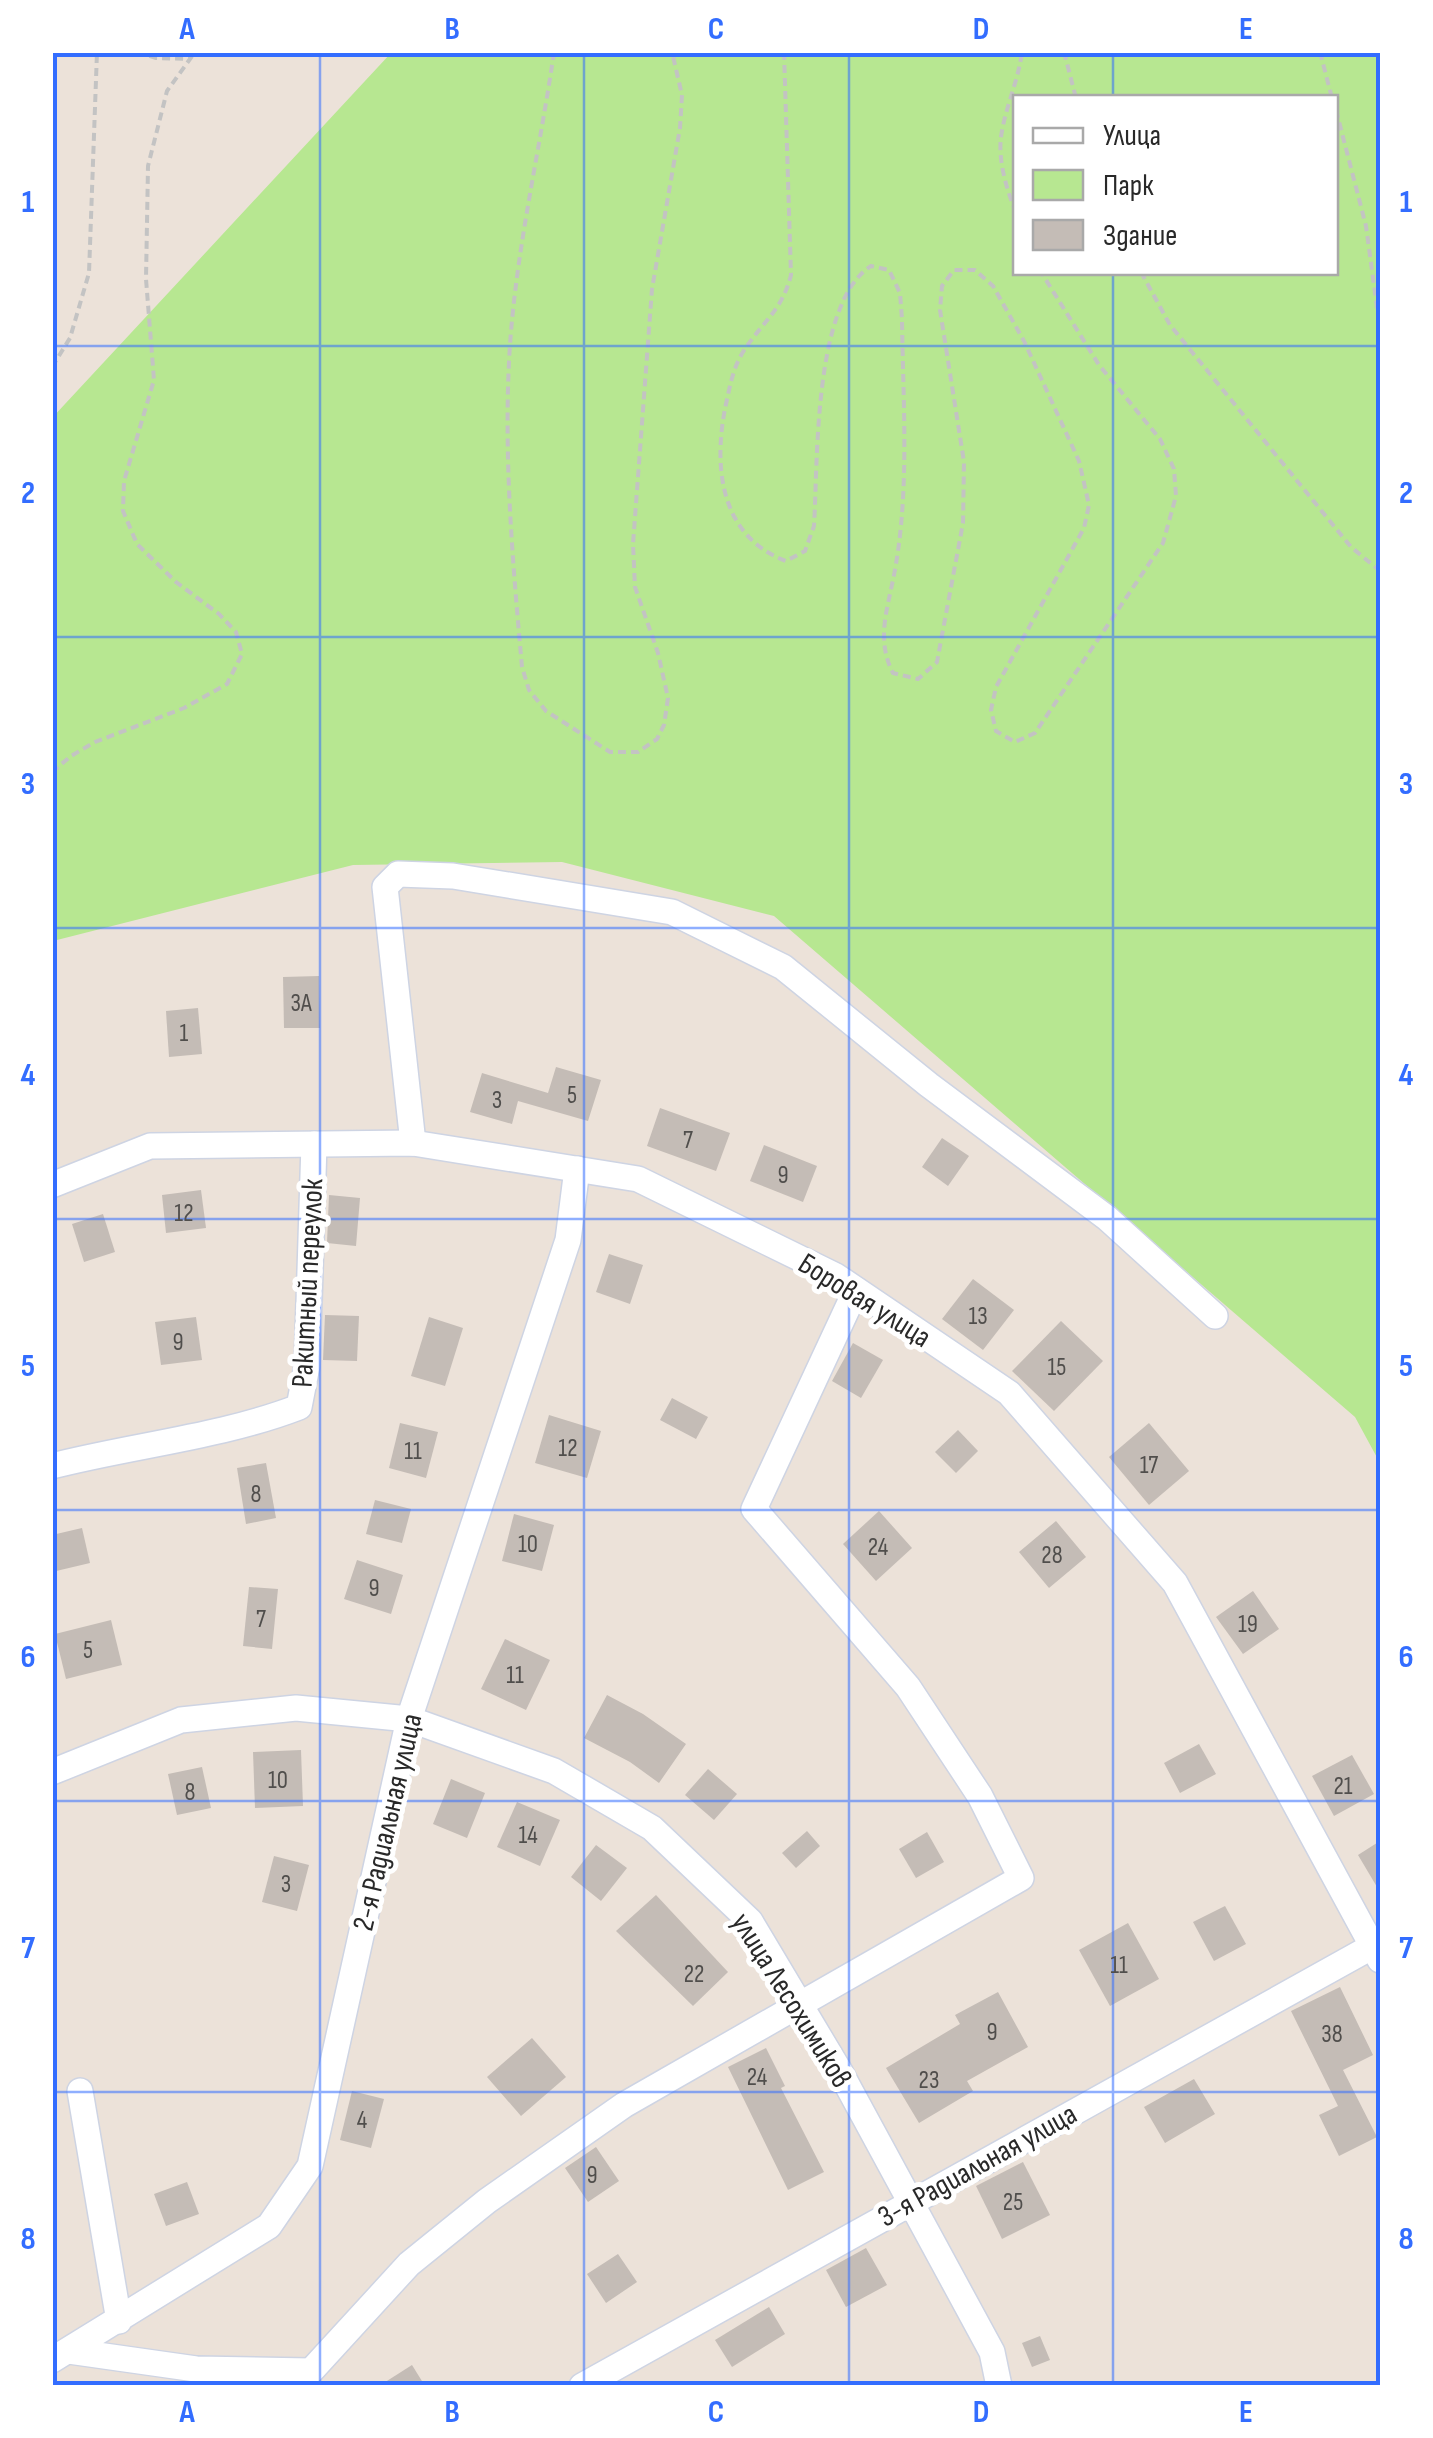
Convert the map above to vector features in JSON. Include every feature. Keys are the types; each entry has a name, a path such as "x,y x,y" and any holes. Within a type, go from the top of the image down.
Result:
{"street":[{"path":"414,1143 385,887 398,874 454,876 672,912 783,967 929,1085 1107,1218 1215,1316"},
{"name":"Боровая улица","path":"52,1185 150,1146 414,1143 638,1179 836,1276 1009,1393 1174,1584 1377,1953"},
{"name":"Ракитный переулок","path":"52,1466 260,1422 299,1407 307,1366 314,1144"},
{"name":"2-я Радиальная улица","path":"61,2356 269,2226 310,2166 409,1719 568,1240 577,1170"},
{"path":"61,2356 196,2369 311,2371 409,2264 488,2201 624,2106 1020,1878 980,1796 908,1687 754,1510 856,1290"},
{"name":"улица Лесохимиков","path":"52,1772 181,1720 296,1708 409,1719 554,1771 652,1828 750,1921 992,2352 999,2386"},
{"name":"3-я Радиальная улица","path":"582,2386 910,2202 1377,1953"},
{"path":"80,2091 120,2321"},
{"path":"136,2361 162,2386"}],"path":[{"path":"52,367 70,338 89,273 97,52"},
{"path":"137,52 156,58 190,59"},
{"path":"52,772 95,742 184,708 227,684 242,654 236,632 219,614 176,582 137,544 123,511 124,480 154,380 146,279 148,166 167,91 195,52"},
{"path":"554,52 515,290 509,364 509,514 522,667 530,690 546,711 610,752 638,752 657,738 664,726 668,698 658,653 635,587 632,544 652,289 680,128 682,95 672,52"},
{"path":"784,52 791,274 786,298 743,352 733,374 719,440 722,483 730,509 750,539 766,553 786,561 805,551 814,526 826,356 843,297 858,274 871,266 888,270 900,293 902,318 903,528 883,630 884,654 894,673 918,679 937,662 963,522 964,462 940,310 942,286 954,270 975,270 993,286 1024,341 1079,461 1089,505 1084,528 996,687 991,710 996,732 1015,742 1036,733 1163,543 1176,496 1174,469 1160,439 1100,365 1043,275"},
{"path":"1014,95 1022,52"},
{"path":"1064,52 1075,95"},
{"path":"1320,52 1331,95"},
{"path":"1013,97 1001,138 1005,184 1013,205"},
{"path":"1338,118 1366,226 1380,330"},
{"path":"1143,275 1170,325 1351,548 1380,572"}],"green space":[{"path":"391,53 1380,53 1380,1463 1355,1417 774,916 562,862 353,865 53,941 52,418"}],"building":[{"path":"319,976 320,1028 284,1028 283,977"},
{"path":"198,1008 202,1054 169,1057 166,1011"},
{"path":"556,1067 601,1080 588,1121 518,1101 512,1124 470,1112 482,1073 548,1093"},
{"path":"660,1108 730,1133 716,1171 647,1146"},
{"path":"942,1138 969,1156 948,1186 922,1167"},
{"path":"764,1145 817,1166 803,1202 750,1181"},
{"path":"201,1190 206,1228 166,1233 162,1195"},
{"path":"329,1195 360,1198 356,1246 327,1243"},
{"path":"103,1214 115,1252 84,1262 72,1224"},
{"path":"609,1254 643,1265 630,1304 596,1292"},
{"path":"973,1279 1014,1310 983,1350 942,1319"},
{"path":"325,1315 359,1316 357,1361 323,1360"},
{"path":"196,1317 202,1360 161,1365 155,1322"},
{"path":"429,1317 463,1328 445,1386 411,1376"},
{"path":"1061,1321 1103,1361 1054,1411 1012,1371"},
{"path":"853,1343 883,1360 861,1398 832,1381"},
{"path":"672,1398 708,1417 696,1439 660,1420"},
{"path":"549,1415 601,1431 587,1478 535,1463"},
{"path":"400,1423 438,1432 426,1478 389,1468"},
{"path":"1149,1423 1189,1471 1149,1505 1109,1457"},
{"path":"958,1430 978,1451 956,1473 935,1452"},
{"path":"266,1463 276,1518 246,1524 237,1468"},
{"path":"375,1500 411,1509 402,1543 366,1534"},
{"path":"879,1511 912,1548 876,1581 843,1544"},
{"path":"514,1514 554,1525 542,1571 502,1561"},
{"path":"1056,1521 1086,1557 1049,1588 1019,1552"},
{"path":"82,1528 90,1563 52,1572 52,1535"},
{"path":"357,1560 403,1575 391,1614 344,1599"},
{"path":"249,1587 278,1589 272,1649 243,1646"},
{"path":"1253,1591 1279,1629 1243,1654 1216,1617"},
{"path":"111,1620 122,1665 66,1679 55,1634"},
{"path":"505,1639 550,1660 526,1710 481,1689"},
{"path":"607,1695 686,1744 659,1783 630,1762 584,1738"},
{"path":"1199,1744 1216,1774 1180,1793 1164,1763"},
{"path":"301,1750 303,1806 255,1808 253,1752"},
{"path":"1352,1755 1374,1794 1334,1816 1312,1776"},
{"path":"202,1767 211,1808 177,1815 168,1774"},
{"path":"708,1769 737,1794 714,1820 685,1795"},
{"path":"451,1779 485,1793 467,1838 433,1824"},
{"path":"517,1802 560,1820 540,1866 497,1847"},
{"path":"807,1831 820,1846 796,1868 782,1853"},
{"path":"927,1832 944,1862 916,1878 899,1849"},
{"path":"1380,1841 1380,1892 1358,1855"},
{"path":"596,1845 627,1868 601,1901 571,1877"},
{"path":"274,1856 309,1865 297,1911 262,1902"},
{"path":"656,1895 728,1972 693,2006 616,1931"},
{"path":"1225,1906 1246,1944 1214,1961 1193,1922"},
{"path":"1128,1923 1159,1979 1110,2006 1079,1950"},
{"path":"1340,1987 1373,2055 1343,2070 1377,2137 1339,2156 1319,2115 1338,2106 1291,2011"},
{"path":"998,1992 1028,2047 967,2081 973,2091 919,2123 886,2068 960,2024 955,2015"},
{"path":"532,2038 566,2077 521,2116 487,2077"},
{"path":"766,2048 785,2086 781,2088 824,2172 788,2190 728,2067"},
{"path":"1194,2079 1215,2114 1165,2143 1144,2107"},
{"path":"352,2091 384,2099 371,2148 340,2140"},
{"path":"596,2147 619,2181 588,2202 565,2168"},
{"path":"1023,2162 1050,2215 1002,2239 976,2186"},
{"path":"187,2182 199,2214 166,2226 154,2194"},
{"path":"866,2248 887,2285 846,2307 826,2270"},
{"path":"618,2254 637,2282 606,2303 587,2274"},
{"path":"769,2307 785,2334 732,2367 715,2340"},
{"path":"1040,2336 1050,2360 1032,2367 1022,2343"},
{"path":"412,2365 425,2386 379,2386"}]}
